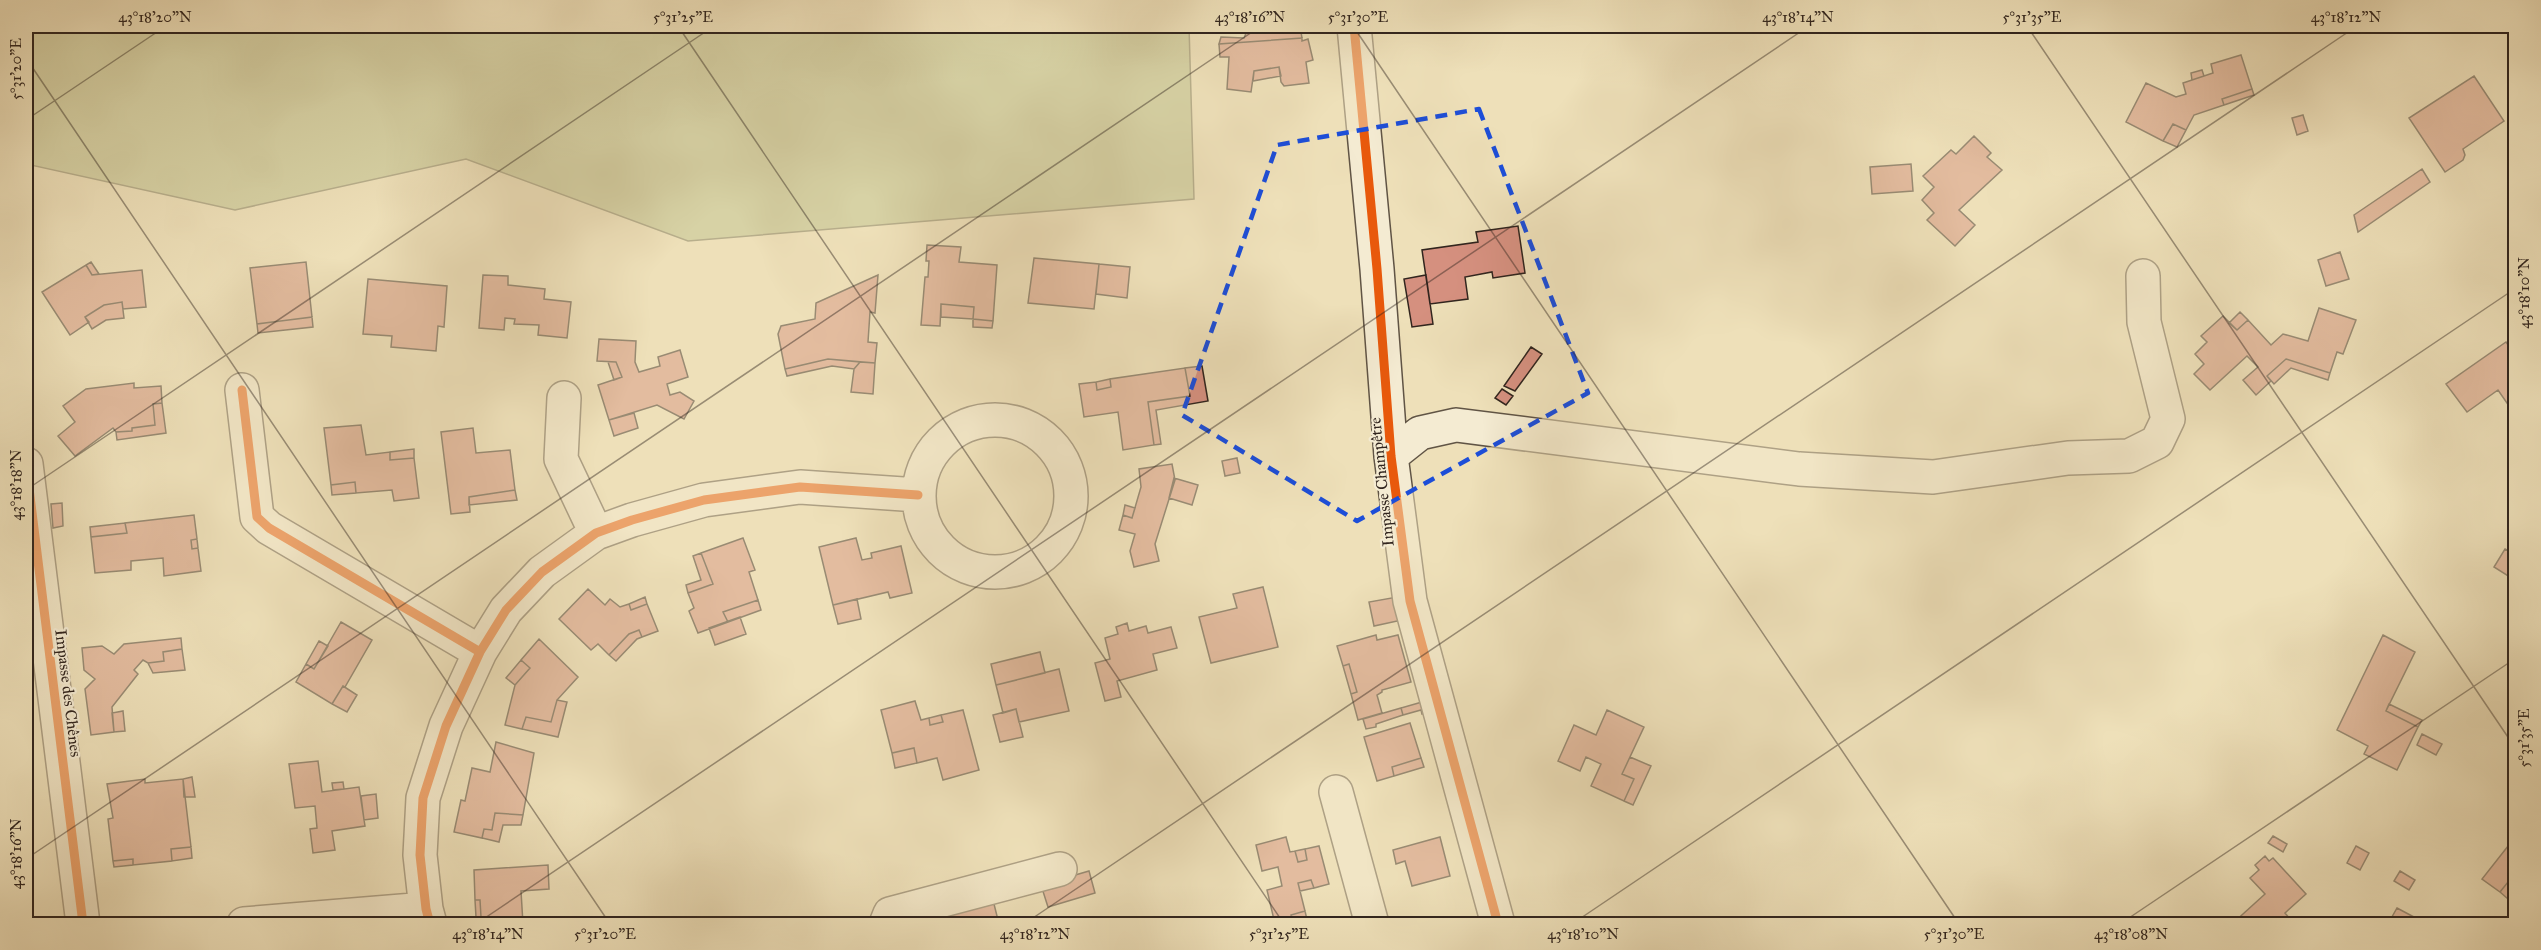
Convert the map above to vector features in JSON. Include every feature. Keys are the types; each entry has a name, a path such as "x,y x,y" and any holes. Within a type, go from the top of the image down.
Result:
{"street":[{"name":"Impasse Champêtre","path":"1353,26 1377,269 1391,456 1410,601 1498,924"},
{"path":"1391,456 1420,433 1456,425 1799,469 1933,477 2068,458 2129,456 2157,442 2168,419 2144,322 2143,276"},
{"path":"242,390 257,517 269,528 480,652"},
{"path":"564,398 561,459 596,533"},
{"path":"983,421 1009,421 1035,430 1054,447 1068,471 1072,497 1067,524 1053,547 1032,563 1007,572 980,572 955,562 935,545 922,522 918,495 923,470 937,446 957,429 983,421"},
{"name":"Impasse des Chênes","path":"26,464 83,924"},
{"path":"244,924 428,917 420,855 423,798 446,726 480,652 506,610 535,580 596,533 632,520 704,500 800,487 918,495"},
{"path":"1336,792 1372,924"},
{"path":"886,924 890,914 1060,869"}],"highlighted area":[{"path":"1479,109 1588,393 1357,521 1182,415 1277,145"}],"green space":[{"path":"26,26 1189,26 1194,199 688,241 466,159 235,210 26,164"}],"building":[{"path":"1266,26 1300,26 1302,38 1219,44 1221,37 1244,38 1247,31"},
{"path":"1302,38 1302,41 1308,39 1313,60 1306,62 1309,83 1284,86 1281,82 1279,67 1254,71 1251,92 1227,89 1229,57 1220,57 1219,44"},
{"path":"2241,55 2252,89 2222,99 2224,105 2194,115 2186,130 2173,124 2163,141 2126,122 2146,83 2176,97 2186,94 2183,83 2213,73 2211,64"},
{"path":"1279,67 1281,76 1253,81 1254,71"},
{"path":"2202,70 2204,76 2192,80 2191,73"},
{"path":"2474,76 2504,121 2463,149 2465,155 2463,160 2445,172 2409,118"},
{"path":"2252,89 2254,95 2224,105 2222,99"},
{"path":"2303,115 2308,131 2297,135 2292,118"},
{"path":"2173,124 2186,130 2177,147 2163,141"},
{"path":"1974,136 1991,153 1987,157 2002,170 1959,210 1975,225 1955,246 1927,220 1934,213 1922,200 1934,187 1923,176 1951,150 1956,154"},
{"path":"1911,164 1913,191 1872,194 1870,167"},
{"path":"2422,169 2430,182 2358,232 2354,215"},
{"path":"1518,226 1525,273 1493,278 1492,272 1465,277 1468,299 1430,304 1422,250 1478,242 1476,232"},
{"path":"927,245 961,247 959,262 997,265 993,321 973,319 974,307 941,304 940,326 921,325 925,277 928,277"},
{"path":"2340,252 2349,279 2326,286 2318,260"},
{"path":"1034,258 1099,264 1094,309 1028,303"},
{"path":"91,262 99,274 92,275 86,265"},
{"path":"306,262 312,317 257,324 250,268"},
{"path":"1099,264 1130,267 1127,298 1096,294"},
{"path":"86,265 92,275 142,270 146,307 123,309 122,302 104,305 85,317 89,322 70,335 42,292"},
{"path":"483,275 508,276 508,285 545,289 544,299 571,302 567,338 538,335 539,325 514,324 515,319 505,318 504,330 479,328"},
{"path":"878,275 875,313 870,312 868,342 877,343 875,363 828,359 785,369 778,334 781,326 815,319 816,303"},
{"path":"1426,275 1433,324 1412,327 1404,279"},
{"path":"368,279 447,286 444,327 438,326 436,351 391,347 392,336 363,334"},
{"path":"122,302 124,318 106,320 92,329 85,317 104,305"},
{"path":"941,304 974,307 973,319 941,317"},
{"path":"2319,308 2356,320 2343,354 2337,352 2330,373 2286,359 2267,376 2271,381 2256,395 2243,380 2258,367 2247,356 2210,390 2194,374 2204,364 2195,354 2207,342 2201,336 2223,316 2237,330 2248,320 2271,345 2283,334 2308,341"},
{"path":"2240,312 2248,320 2237,330 2229,323"},
{"path":"312,317 313,327 258,333 257,324"},
{"path":"973,319 993,321 992,328 973,327"},
{"path":"599,339 636,341 635,362 639,372 660,366 658,357 680,350 688,377 667,384 670,395 680,392 694,401 684,419 657,405 609,420 598,385 622,377 616,362 597,361"},
{"path":"2506,342 2516,356 2516,416 2498,390 2467,412 2446,384"},
{"path":"1531,347 1542,354 1515,391 1504,386"},
{"path":"828,359 860,362 854,369 832,366 787,376 785,369"},
{"path":"2286,359 2330,373 2328,380 2291,368 2274,384 2267,376"},
{"path":"608,362 616,362 622,377 614,380"},
{"path":"860,362 875,363 873,394 851,392 854,369"},
{"path":"1202,366 1208,401 1156,410 1161,444 1154,445 1148,402 1190,396 1185,368"},
{"path":"1185,368 1190,396 1148,402 1154,445 1123,450 1118,412 1084,417 1079,384 1096,382 1097,390 1111,387 1110,379"},
{"path":"1110,379 1111,387 1097,390 1096,382"},
{"path":"134,383 134,388 161,386 162,403 153,404 155,425 132,428 132,431 116,432 113,428 75,456 58,436 75,422 63,406 86,389"},
{"path":"1502,389 1513,396 1506,405 1495,398"},
{"path":"162,403 166,433 117,440 116,432 132,431 132,428 155,425 153,404"},
{"path":"634,413 638,428 614,436 609,420"},
{"path":"361,425 366,455 390,452 390,460 414,458 419,498 394,501 392,490 356,493 355,482 331,485 324,428"},
{"path":"473,428 476,453 510,450 515,490 469,497 470,512 451,514 441,432"},
{"path":"414,449 414,458 390,460 390,452"},
{"path":"1237,458 1240,473 1225,476 1222,461"},
{"path":"1172,464 1175,480 1155,544 1159,561 1134,567 1130,551 1135,534 1119,530 1123,515 1132,518 1141,487 1139,469"},
{"path":"1174,478 1198,485 1192,505 1169,498"},
{"path":"355,482 356,493 332,495 331,485"},
{"path":"515,490 517,500 469,505 469,497"},
{"path":"62,503 63,526 53,528 51,504"},
{"path":"1125,505 1135,508 1132,518 1123,515"},
{"path":"194,515 197,539 191,540 192,549 198,548 201,571 164,576 163,558 131,561 131,570 95,573 91,537 127,533 125,523"},
{"path":"125,523 127,533 91,537 90,527"},
{"path":"743,538 755,570 749,572 758,600 723,612 728,622 698,633 689,611 694,608 688,593 713,584 701,553"},
{"path":"856,538 862,560 872,558 871,553 901,546 912,593 890,598 888,592 833,605 819,547"},
{"path":"197,539 198,548 192,549 191,540"},
{"path":"2505,549 2516,555 2516,581 2494,567"},
{"path":"701,553 713,584 688,593 686,585 701,580 693,556"},
{"path":"1263,587 1278,647 1211,663 1199,617 1237,608 1233,594"},
{"path":"588,589 605,605 610,599 620,607 629,604 631,610 647,604 658,631 642,637 639,630 629,634 609,655 598,644 591,650 559,619"},
{"path":"645,597 647,604 631,610 629,604"},
{"path":"1397,597 1402,620 1374,626 1369,602"},
{"path":"857,599 861,619 838,624 833,605"},
{"path":"758,600 761,610 728,622 723,612"},
{"path":"740,617 746,634 715,645 709,628"},
{"path":"341,622 372,640 345,687 343,686 332,704 296,682 306,664 314,669"},
{"path":"1127,623 1129,631 1146,626 1148,633 1171,627 1177,648 1153,654 1157,670 1117,681 1121,697 1105,701 1095,663 1110,659 1105,638 1118,634 1116,627"},
{"path":"639,630 642,637 637,639 616,661 609,655 629,634"},
{"path":"1376,635 1377,640 1398,635 1411,682 1382,690 1377,695 1382,713 1358,720 1351,694 1357,692 1349,664 1343,666 1337,646"},
{"path":"2383,635 2415,652 2386,711 2418,727 2397,770 2364,754 2368,746 2337,730"},
{"path":"181,638 182,649 163,652 164,661 148,663 143,660 134,670 138,674 112,707 114,732 91,735 85,689 95,679 84,670 82,648 102,646 114,654 124,644"},
{"path":"539,639 578,677 557,700 551,722 526,717 522,729 505,725 515,685 530,668 521,660"},
{"path":"319,641 328,646 314,669 306,664"},
{"path":"182,649 185,670 153,673 148,663 164,661 163,652"},
{"path":"1040,652 1045,673 996,685 991,664"},
{"path":"521,660 530,668 515,685 506,678"},
{"path":"1349,664 1357,692 1351,694 1343,666"},
{"path":"1059,669 1069,711 1019,722 1016,709 1003,713 996,685"},
{"path":"343,686 357,695 347,712 332,704"},
{"path":"557,700 567,702 558,737 522,729 526,717 551,722"},
{"path":"1429,700 1432,711 1422,714 1421,710 1403,715 1401,708"},
{"path":"915,701 921,720 929,718 930,725 943,722 941,715 963,710 979,770 943,780 937,758 917,763 914,748 892,753 881,710"},
{"path":"2389,704 2422,720 2418,727 2386,711"},
{"path":"1401,708 1403,715 1366,729 1363,719"},
{"path":"1016,709 1023,737 1000,742 993,715"},
{"path":"1607,710 1644,727 1622,774 1634,779 1624,801 1591,786 1601,764 1586,757 1580,771 1558,761 1574,725 1596,735"},
{"path":"123,711 125,731 114,732 112,713"},
{"path":"941,715 943,722 930,725 929,718"},
{"path":"1410,723 1421,758 1392,767 1394,776 1377,781 1364,737"},
{"path":"2422,734 2442,744 2436,755 2417,745"},
{"path":"496,742 534,753 523,815 495,813 492,830 484,829 482,838 454,832 461,800 465,801 472,768 490,772"},
{"path":"914,748 917,763 895,768 892,753"},
{"path":"1630,757 1651,766 1633,805 1624,801 1634,779 1622,774"},
{"path":"1421,758 1424,767 1394,776 1392,767"},
{"path":"318,761 322,792 359,787 365,826 332,831 335,850 313,853 310,829 317,828 315,806 295,808 289,764"},
{"path":"192,777 195,797 184,797 183,779"},
{"path":"145,779 145,783 183,779 191,847 171,849 172,861 133,865 133,859 113,861 108,819 113,818 107,784"},
{"path":"343,782 344,789 333,790 332,783"},
{"path":"376,794 378,818 364,820 361,796"},
{"path":"495,813 523,815 521,825 503,825 499,842 482,838 484,829 492,830"},
{"path":"2273,836 2287,844 2283,852 2268,843"},
{"path":"2516,836 2516,889 2508,882 2500,892 2482,879"},
{"path":"1286,837 1290,852 1295,851 1298,862 1307,860 1305,849 1319,846 1329,884 1314,888 1311,880 1298,883 1305,911 1291,915 1293,924 1275,924 1267,890 1282,886 1278,867 1262,871 1256,845"},
{"path":"1440,837 1450,876 1412,886 1405,861 1396,864 1393,850"},
{"path":"2356,846 2369,853 2360,870 2347,863"},
{"path":"191,847 192,858 172,861 171,849"},
{"path":"1305,849 1307,860 1298,862 1295,851"},
{"path":"2265,856 2269,861 2273,858 2306,894 2285,913 2290,919 2285,924 2232,924 2265,894 2250,878 2259,870 2255,865"},
{"path":"133,859 133,865 114,867 113,861"},
{"path":"548,865 549,889 521,891 523,924 477,924 476,917 481,917 480,900 475,900 474,870"},
{"path":"1089,871 1095,893 1048,907 1041,885"},
{"path":"2400,871 2415,880 2409,890 2394,881"},
{"path":"1311,880 1314,888 1300,891 1298,883"},
{"path":"2508,882 2516,889 2508,899 2500,892"},
{"path":"475,900 480,900 481,917 476,917"},
{"path":"993,900 999,924 947,924 944,914"},
{"path":"2397,908 2427,924 2388,924"},
{"path":"1305,911 1308,924 1293,924 1291,915"},
{"path":"944,914 947,924 918,924 917,922"}],"cycle path":[{"path":"1354,26 1377,269 1391,456 1410,601 1498,924"},
{"path":"242,390 257,517 269,528 480,652"},
{"path":"26,464 83,924"},
{"path":"430,924 426,909 420,855 423,798 446,726 480,652 506,610 542,572 596,533 632,520 704,500 800,487 918,495"}]}
